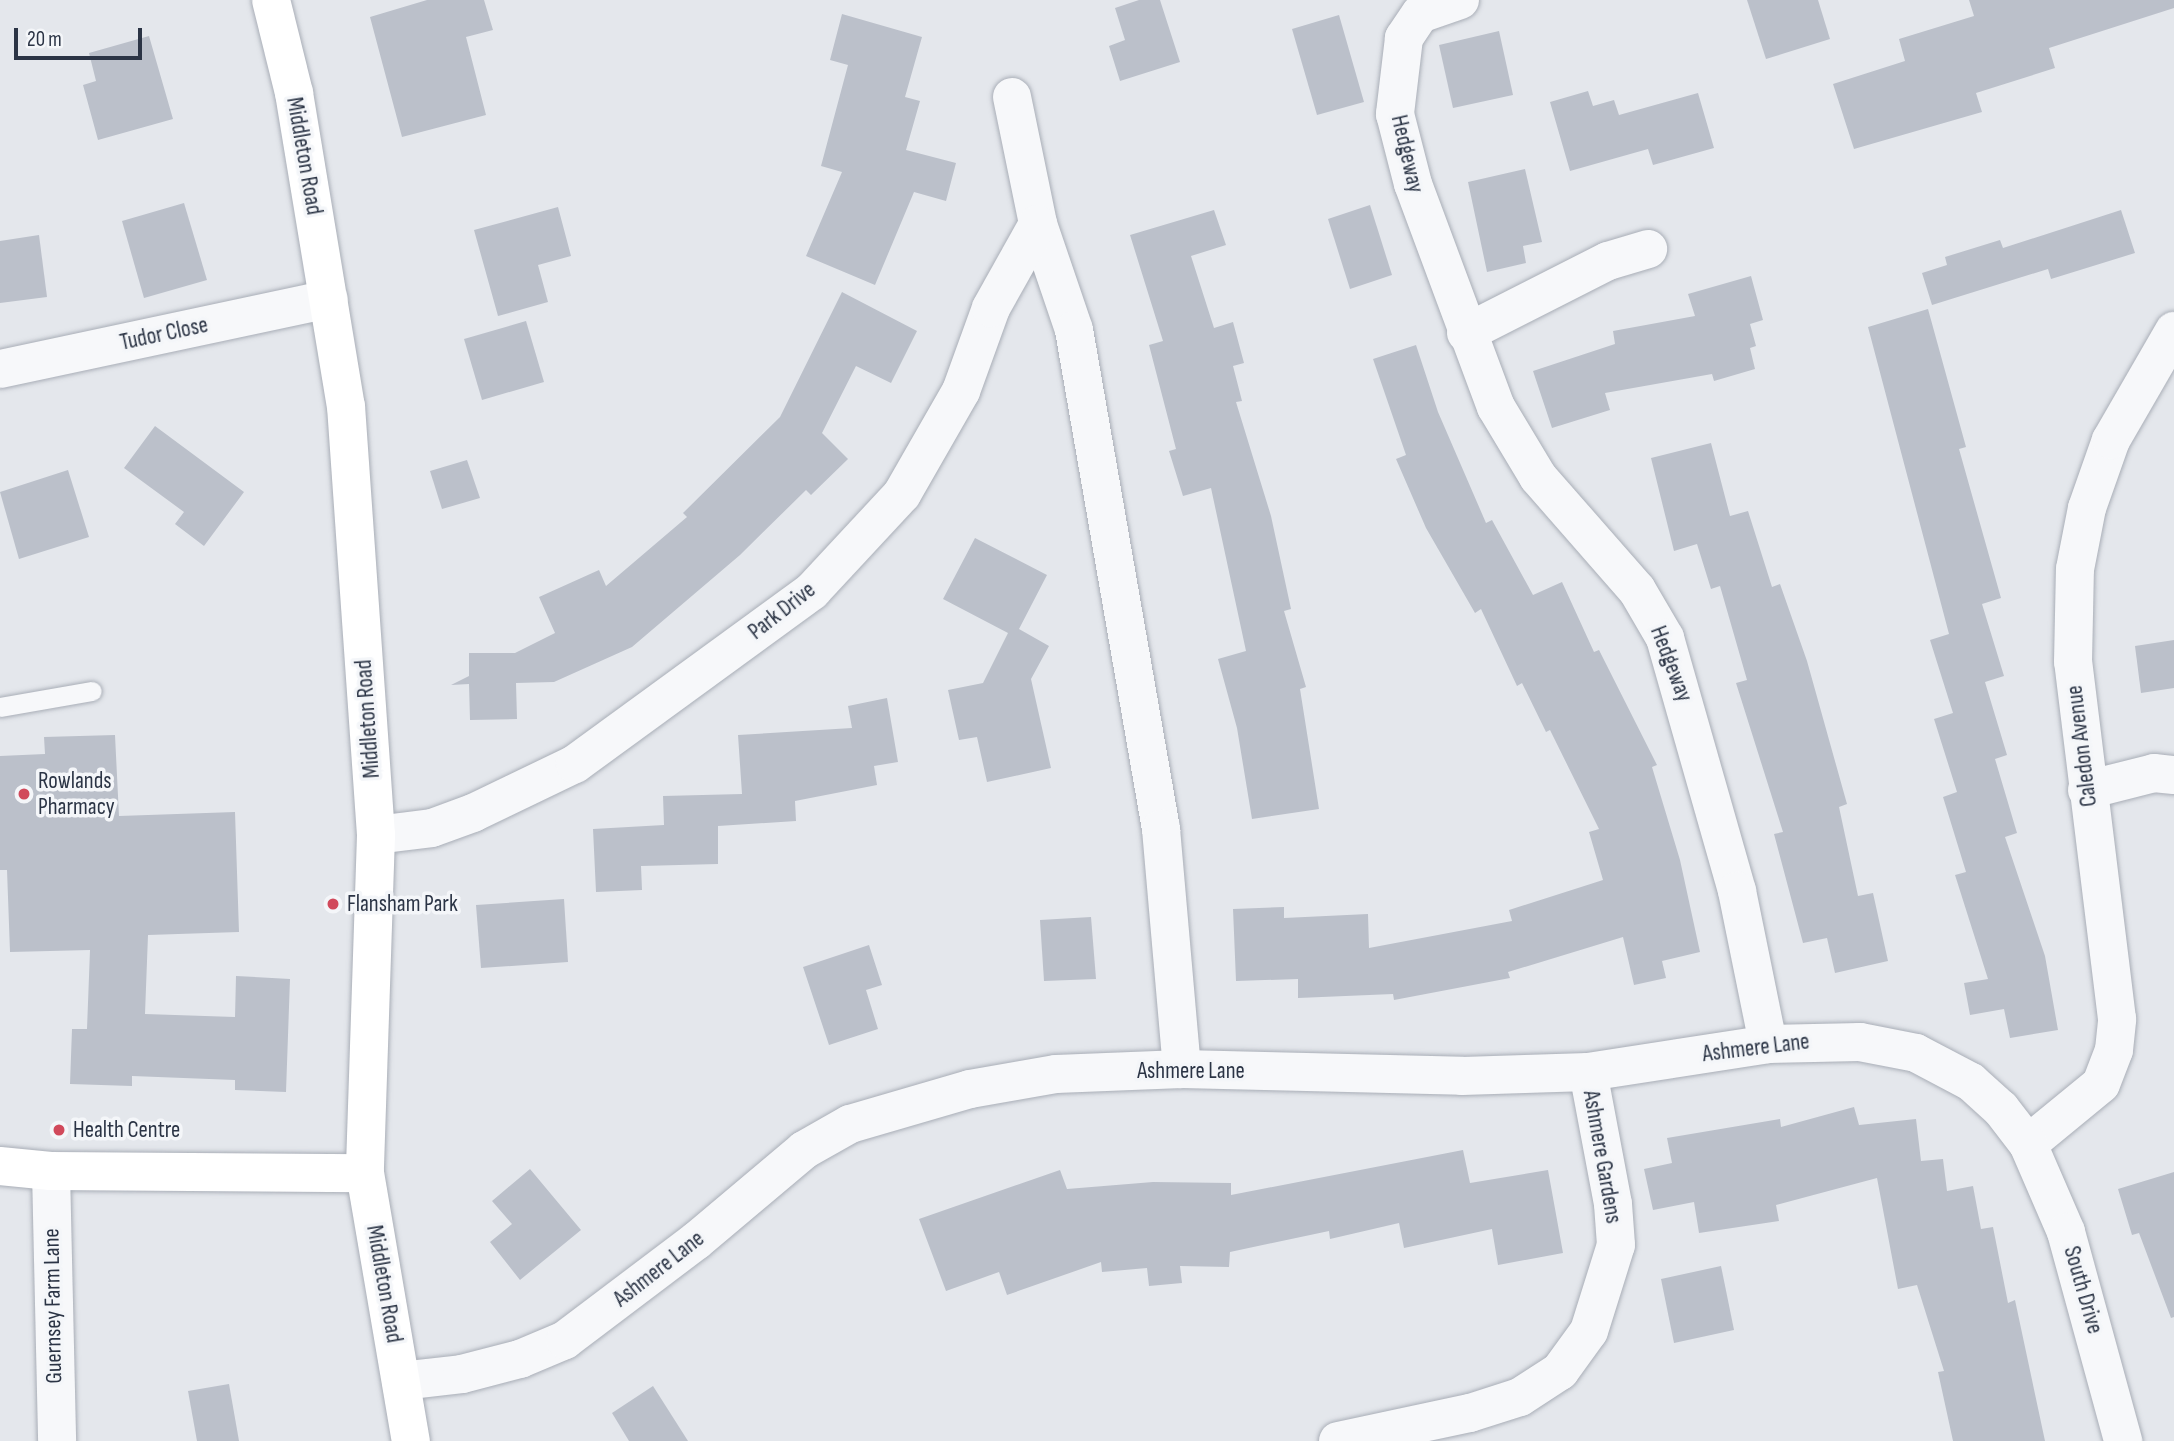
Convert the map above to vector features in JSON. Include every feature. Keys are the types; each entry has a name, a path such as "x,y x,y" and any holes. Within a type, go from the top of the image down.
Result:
{"main road":[{"name":"Middleton Road","path":"271,0 294,93 346,407 376,835 365,1173 411,1441"},
{"path":"0,1166 51,1171 365,1173"}],"street":[{"name":"Hedgeway","path":"1460,0 1420,14 1404,38 1395,114 1434,252 1496,407 1538,477 1637,590 1665,638 1733,878 1768,1044"},
{"path":"1012,97 1038,224 1074,330 1161,829 1182,1069"},
{"name":"Park Drive","path":"376,835 432,828 473,813 575,764 812,591 902,494 961,391 991,308 1038,224"},
{"path":"1466,333 1608,261 1648,249"},
{"name":"Tudor Close","path":"0,369 328,299"},
{"name":"Caledon Avenue","path":"2028,1144 2101,1084 2114,1050 2117,1019 2073,662 2077,557 2087,508 2110,440 2174,331"},
{"path":"2087,790 2154,773 2174,775"},
{"name":"Ashmere Lane","path":"401,1381 462,1374 520,1359 565,1340 696,1241 804,1150 850,1124 970,1089 1056,1074 1182,1069 1462,1076 1588,1072 1768,1044 1860,1042 1916,1053 1970,1082 2001,1109 2028,1144"},
{"name":"Ashmere Gardens","path":"1338,1441 1470,1413 1520,1397 1560,1371 1589,1331 1616,1245 1613,1203 1588,1072"},
{"name":"South Drive","path":"2028,1144 2066,1232 2123,1441"},
{"name":"Guernsey Farm Lane","path":"51,1171 57,1441"}],"lane":[{"path":"0,707 92,691"}],"building":[{"path":"427,0 484,0 493,30 466,37 486,115 402,137 370,17"},
{"path":"1139,0 1160,0 1180,62 1120,81 1109,46 1125,40 1115,8"},
{"path":"1747,0 1818,0 1830,39 1766,59"},
{"path":"1969,0 2174,0 2174,8 2049,48 2055,68 1976,93 1982,112 1854,149 1833,84 1905,61 1899,39 1974,16"},
{"path":"842,14 922,37 905,97 920,101 906,150 956,163 946,201 914,192 875,285 806,256 842,172 821,166 848,65 830,60"},
{"path":"1339,15 1364,102 1317,115 1292,29"},
{"path":"1499,31 1513,95 1453,108 1439,45"},
{"path":"149,36 173,119 98,140 83,85 96,81 89,53"},
{"path":"1588,91 1593,106 1614,100 1619,115 1698,93 1714,148 1653,165 1648,149 1570,171 1550,102"},
{"path":"1525,169 1542,242 1523,246 1526,263 1487,272 1468,182"},
{"path":"184,203 207,280 144,298 122,221"},
{"path":"1370,205 1392,275 1350,289 1328,219"},
{"path":"558,207 571,256 538,265 548,302 498,316 474,230"},
{"path":"1214,210 1226,245 1191,256 1214,328 1233,322 1244,363 1233,366 1242,401 1236,402 1271,516 1291,609 1284,611 1306,687 1300,689 1319,809 1252,819 1237,728 1218,659 1246,651 1211,488 1183,496 1169,451 1176,449 1149,345 1163,341 1130,235"},
{"path":"2121,210 2135,253 2051,279 2048,269 1932,305 1922,273 1947,265 1945,257 2000,240 2003,248"},
{"path":"39,235 47,297 0,303 0,241"},
{"path":"1751,276 1763,320 1750,324 1756,346 1750,348 1755,369 1714,381 1712,374 1605,393 1610,410 1552,428 1533,371 1615,344 1613,331 1695,316 1688,294"},
{"path":"842,292 917,331 891,383 856,366 822,433 848,459 811,495 806,490 740,555 632,647 554,682 516,683 517,719 470,720 469,684 451,685 469,676 469,653 515,653 555,633 539,597 599,570 606,586 687,517 683,513 780,417"},
{"path":"1928,309 1966,447 1959,449 2001,598 1982,604 2004,676 1985,682 2007,755 1995,759 2017,833 2005,837 2045,956 2058,1030 2010,1038 2004,1009 1970,1015 1964,983 1988,979 1955,875 1966,872 1943,797 1957,792 1934,719 1953,713 1930,640 1949,634 1868,327"},
{"path":"526,321 544,382 482,400 464,339"},
{"path":"1416,345 1438,412 1486,523 1492,520 1533,595 1562,582 1594,652 1599,650 1657,765 1652,767 1680,860 1700,952 1662,961 1666,978 1634,985 1623,937 1508,972 1510,978 1394,1000 1393,994 1298,998 1298,979 1236,981 1233,909 1284,907 1284,918 1368,914 1369,948 1512,921 1509,910 1603,880 1589,832 1599,829 1550,730 1546,732 1522,683 1517,686 1481,609 1475,613 1426,528 1396,459 1406,455 1373,359"},
{"path":"155,426 244,492 204,546 175,524 184,512 124,468"},
{"path":"1711,443 1730,516 1748,511 1772,587 1780,584 1807,661 1847,804 1839,807 1858,896 1873,893 1888,961 1835,973 1827,938 1803,943 1774,834 1783,832 1736,683 1747,680 1720,586 1711,589 1697,544 1674,551 1651,458"},
{"path":"467,460 480,498 442,509 430,471"},
{"path":"68,470 89,537 19,559 0,492"},
{"path":"975,538 1047,575 1019,629 1049,646 1031,679 1051,768 987,782 977,737 959,740 948,690 983,683 1008,633 943,599"},
{"path":"2174,640 2174,688 2141,693 2135,646"},
{"path":"887,698 898,762 874,766 877,785 795,801 796,821 718,826 718,864 641,866 642,890 596,892 593,829 664,825 663,796 742,794 738,735 852,728 848,706"},
{"path":"115,735 119,816 235,812 239,932 148,935 145,1014 235,1017 236,976 290,979 286,1092 235,1090 235,1080 132,1076 132,1086 70,1084 72,1029 87,1029 90,950 10,952 7,870 0,870 0,756 45,754 44,737"},
{"path":"564,899 568,962 481,968 476,905"},
{"path":"1091,917 1096,979 1044,981 1040,920"},
{"path":"869,945 882,985 866,990 878,1029 829,1045 803,967"},
{"path":"1854,1107 1859,1125 1916,1119 1921,1161 1943,1159 1947,1191 1973,1186 1981,1229 1993,1227 2008,1303 2015,1300 2045,1441 1953,1441 1938,1372 1944,1371 1917,1285 1898,1289 1877,1178 1776,1205 1779,1221 1699,1233 1694,1202 1653,1210 1644,1169 1672,1163 1667,1138 1780,1119 1781,1127"},
{"path":"1463,1150 1470,1183 1548,1170 1563,1253 1498,1265 1492,1229 1404,1248 1399,1223 1330,1239 1329,1231 1230,1252 1229,1267 1180,1266 1182,1283 1149,1286 1147,1268 1102,1272 1101,1262 1007,1295 999,1272 946,1291 919,1219 1060,1170 1067,1189 1153,1182 1231,1183 1231,1195"},
{"path":"530,1169 581,1230 520,1280 490,1242 512,1224 492,1201"},
{"path":"2174,1172 2174,1317 2171,1318 2139,1233 2132,1235 2118,1189"},
{"path":"1721,1266 1734,1330 1674,1343 1661,1279"},
{"path":"229,1384 239,1441 197,1441 188,1391"},
{"path":"653,1386 688,1441 629,1441 612,1413"}],"place":[{"name":"Rowlands Pharmacy","path":"24,794"},
{"name":"Flansham Park","path":"333,904"},
{"name":"Health Centre","path":"59,1130"}]}
